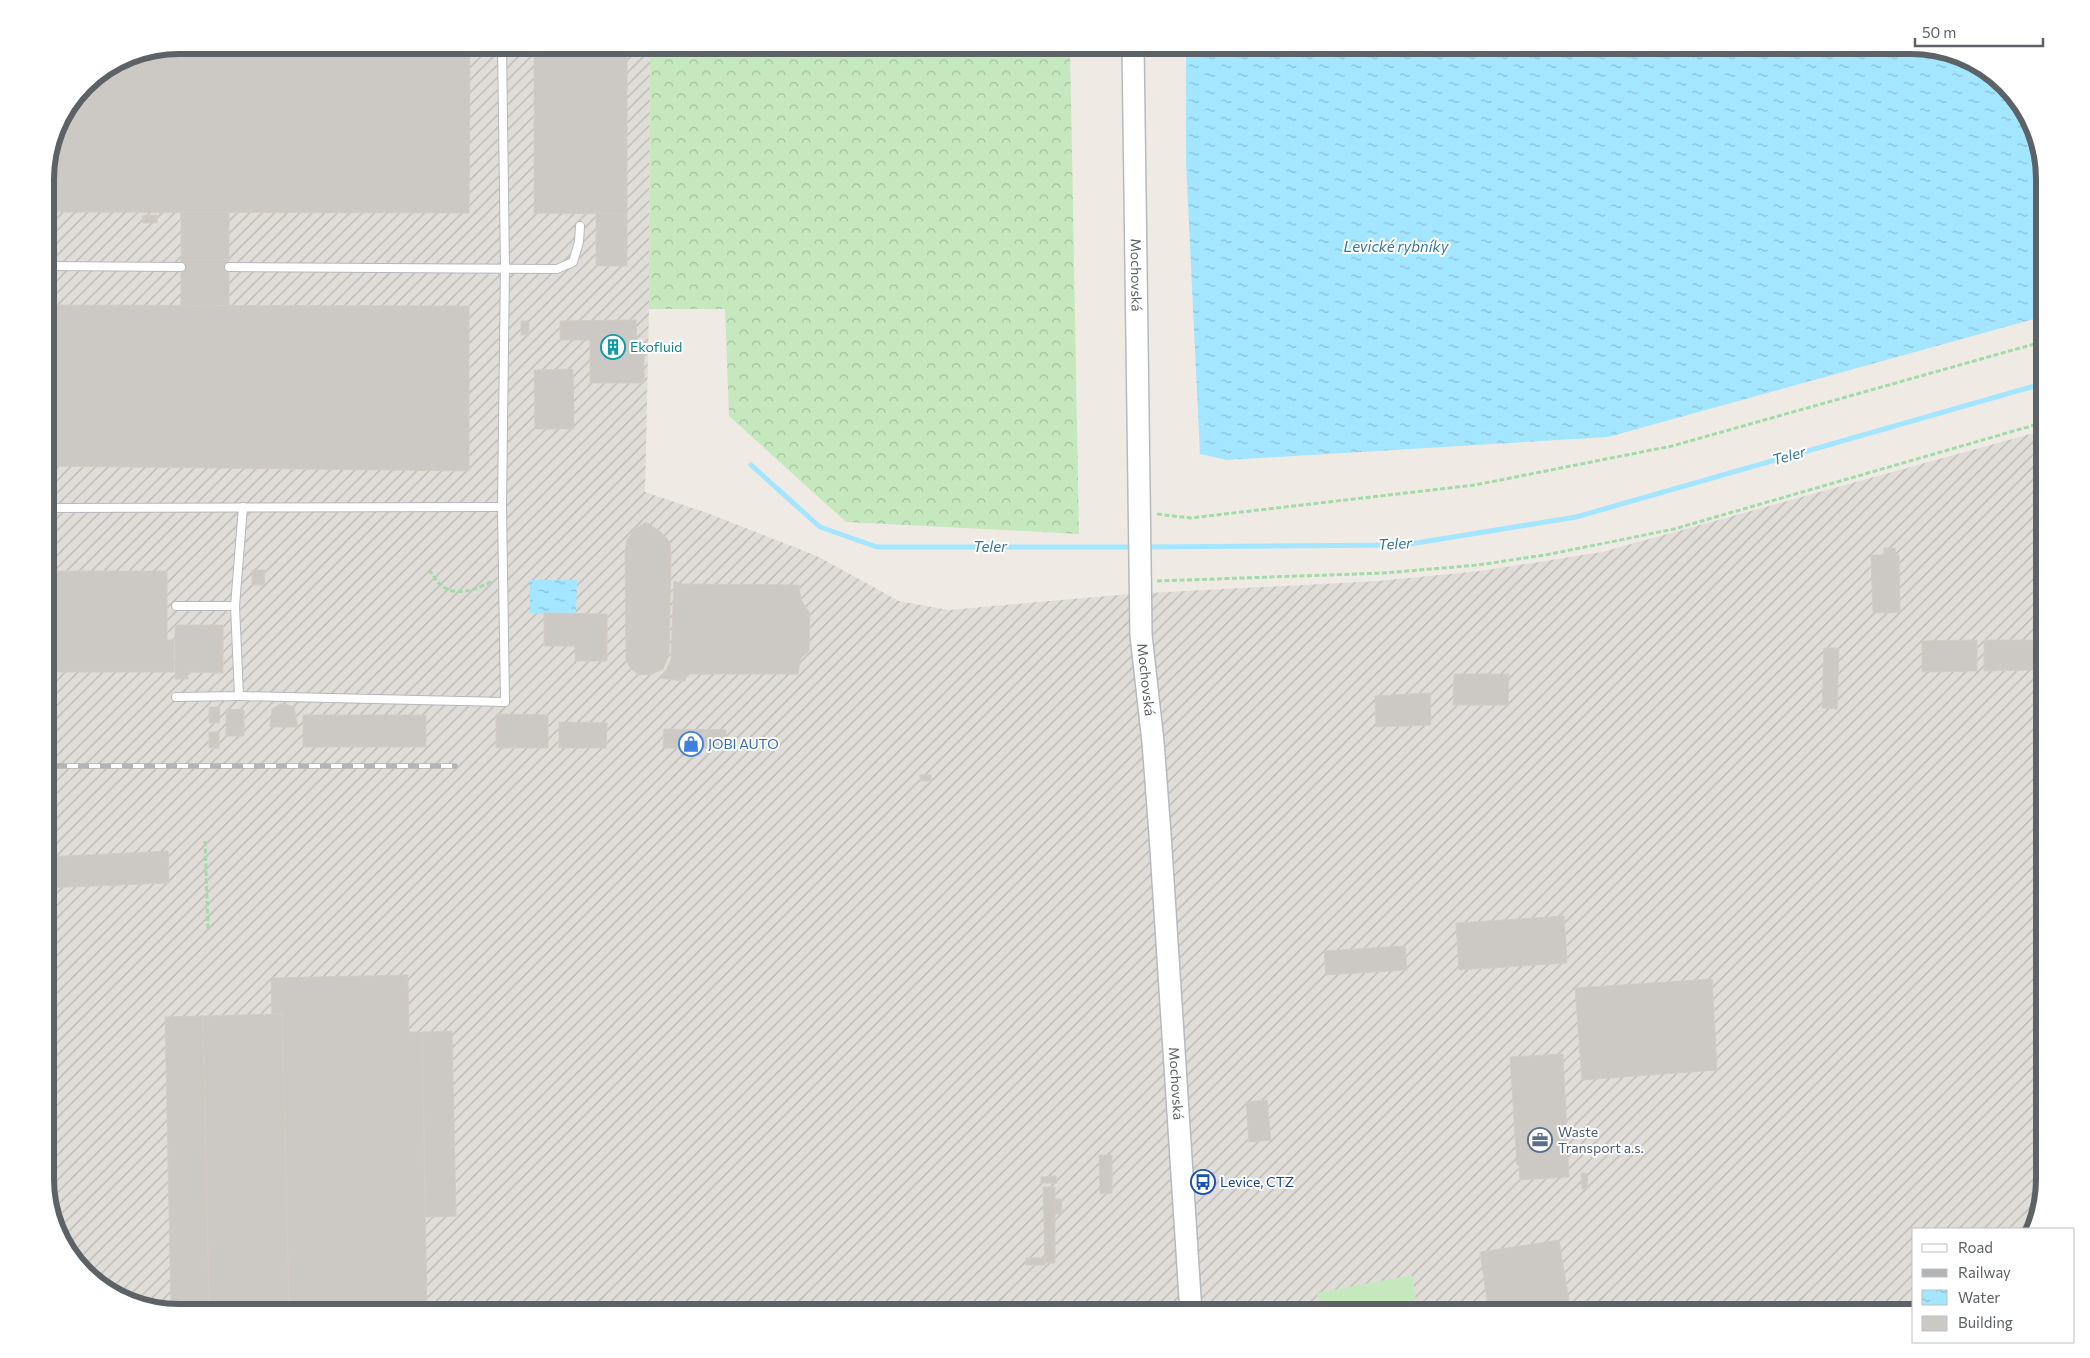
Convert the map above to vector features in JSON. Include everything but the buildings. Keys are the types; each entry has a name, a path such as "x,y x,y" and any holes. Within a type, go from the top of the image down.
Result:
{"street":[{"name":"Mochovská","path":"1133,54 1141,635 1153,742 1190,1304"}],"lane":[{"path":"176,697 239,696 504,702 502,507 505,267 502,54"},
{"path":"229,267 505,267 557,269 574,262 579,242 580,226"},
{"path":"54,266 181,266"},
{"path":"239,696 236,606 243,507"},
{"path":"54,508 502,507"},
{"path":"176,606 236,606"}],"path":[{"path":"1138,521 1190,518 1475,486 1672,446 2036,344"},
{"path":"1139,574 1384,573 1478,565 1551,554 1674,529 2036,425"},
{"path":"429,570 443,587 462,592 479,588 503,576"},
{"path":"206,841 208,929"}],"shaded area":[{"path":"171,54 650,54 649,309 645,492 710,514 817,556 899,601 949,610 1129,594 1378,581 1480,571 1602,552 2036,432 2035,1196 2026,1228 1912,1228 1912,1304 179,1304 162,1303 139,1298 109,1283 90,1268 67,1235 60,1219 54,1187 54,171 58,146 63,131 80,103 90,90 109,75 131,63 154,56"}],"green space":[{"path":"650,54 1070,54 1079,534 846,522 729,416 725,309 649,309"},
{"path":"1412,1275 1417,1304 1319,1304 1317,1293"}],"water":[{"name":"Levické rybníky","path":"1186,54 1919,54 1936,56 1967,67 2000,90 2019,116 2027,131 2035,162 2036,179 2036,318 1608,437 1227,460 1200,454 1186,163"},
{"path":"530,580 577,580 576,614 530,613"}],"waterway":[{"name":"Teler","path":"1145,547 1404,545 1576,517 2036,386"},
{"name":"Teler","path":"751,465 820,527 877,547 1136,547"}],"railway":[{"path":"54,766 455,766"}],"place":[{"name":"Ekofluid","path":"613,347"},
{"name":"JOBI AUTO","path":"691,744"},
{"name":"Waste Transport a.s.","path":"1540,1140"},
{"name":"Levice, CTZ","path":"1203,1182"}]}
